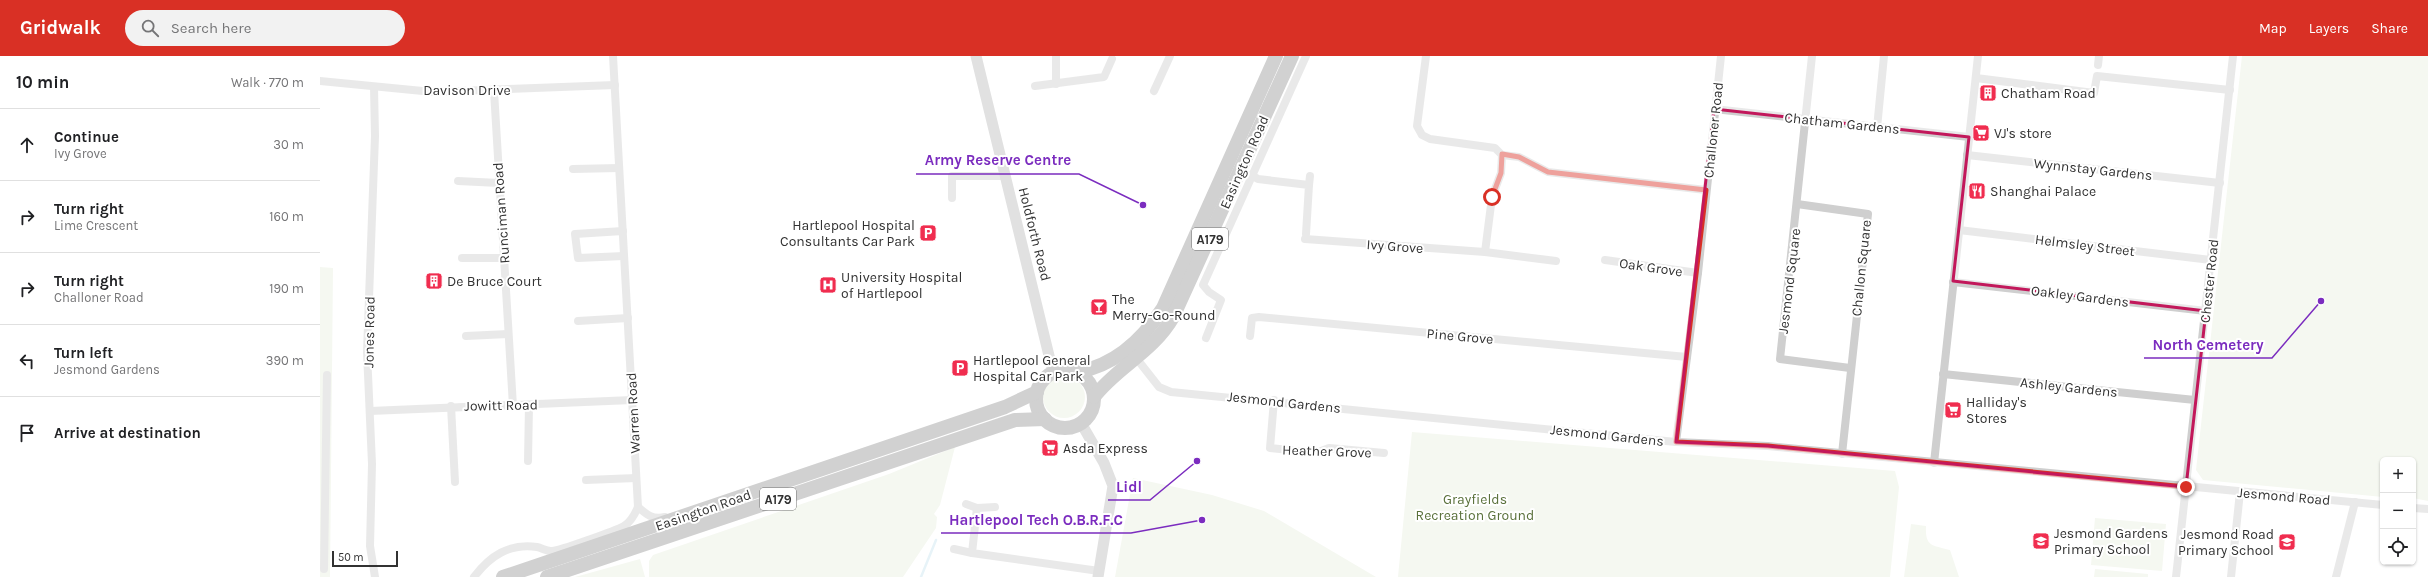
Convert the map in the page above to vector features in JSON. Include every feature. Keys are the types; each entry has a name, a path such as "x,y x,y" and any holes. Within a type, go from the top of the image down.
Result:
{"highway":[{"name":"Easington Road","path":"503,577 1005,408 1037,392 1046,377 1053,372 1065,370 1078,372 1101,367 1133,344 1149,328 1163,308 1276,56"},
{"name":"Easington Road","path":"547,577 1015,420 1045,419 1051,424 1066,428 1081,423 1088,416 1094,398 1106,382 1137,359 1167,328 1193,276 1292,56"},
{"path":"1217,187 1230,193"},
{"path":"1078,372 1089,383 1094,398"},
{"path":"1037,392 1036,402 1039,411 1045,419"}],"street":[{"name":"Warren Road","path":"613,56 638,507"},
{"name":"Holdforth Road","path":"976,56 1053,372"},
{"path":"1056,56 1056,84"},
{"path":"1154,91 1170,56"},
{"name":"Easington Road","path":"1207,276 1306,56"},
{"path":"1426,56 1417,126 1422,134 1430,139 1495,148 1502,154 1519,157 1548,172 1706,190"},
{"name":"Challoner Road","path":"1676,442 1698,273 1714,109 1721,56"},
{"name":"Jesmond Square","path":"1812,56 1780,359 1850,368"},
{"path":"1876,128 1884,56"},
{"path":"1934,462 1976,78 1978,56 1973,56"},
{"path":"2098,65 2099,56"},
{"name":"Chester Road","path":"2176,577 2234,56"},
{"path":"1035,86 1104,77 1112,59"},
{"path":"1976,78 2094,93 2097,76 2230,90"},
{"name":"Davison Drive","path":"320,81 433,92 494,91 615,85"},
{"name":"Jones Road","path":"374,87 375,136 368,352 372,464 370,546 375,577"},
{"name":"Runciman Road","path":"494,91 513,406"},
{"name":"Chatham Gardens","path":"1714,109 1876,128 1969,137"},
{"path":"1485,252 1492,197 1501,173 1502,154"},
{"name":"Wynnstay Gardens","path":"1967,155 2220,183"},
{"path":"573,169 619,168"},
{"path":"952,198 952,176 1005,176"},
{"path":"1251,176 1258,179 1309,185 1310,176"},
{"path":"458,181 499,182"},
{"name":"Ivy Grove","path":"1309,185 1306,236 1485,252 1556,261"},
{"name":"Challon Square","path":"1797,204 1868,214 1850,368 1842,454"},
{"name":"Helmsley Street","path":"1959,230 2211,260"},
{"path":"623,231 575,234 578,258 624,256"},
{"path":"462,258 504,258"},
{"name":"Oak Grove","path":"1605,260 1698,273"},
{"path":"1179,270 1200,279 1207,276"},
{"path":"1206,338 1221,300 1209,292 1203,285 1207,276"},
{"name":"Oakley Gardens","path":"1953,282 2206,311"},
{"name":"Pine Grove","path":"1250,336 1252,318 1259,317 1687,358"},
{"path":"578,321 628,318"},
{"path":"466,336 508,334"},
{"name":"Jesmond Gardens","path":"1137,359 1159,387 1171,392 1274,400 1676,442 1768,446 2186,487"},
{"name":"Ashley Gardens","path":"1943,374 2195,400"},
{"path":"324,569 327,375"},
{"name":"Jowitt Road","path":"370,411 451,406 513,406 632,400"},
{"name":"Heather Grove","path":"1274,400 1270,448 1316,453 1329,448 1384,453"},
{"path":"528,461 529,405"},
{"path":"451,406 455,482"},
{"path":"954,549 1098,574 1113,486 1104,463 1081,423"},
{"path":"586,480 636,478"},
{"name":"Jesmond Road","path":"2186,487 2380,505"},
{"path":"2231,577 2240,492"},
{"path":"2336,577 2355,502"},
{"path":"966,504 977,508 995,507"},
{"path":"474,577 484,564 499,552 515,548 536,547 552,552 624,526 633,518 638,507 649,516 658,519 671,515 690,515"},
{"path":"972,553 977,508"},
{"path":"2416,508 2428,509"}],"highlighted area":[{"path":"1714,109 1969,137 1953,281 2206,311 2186,487 1768,446 1676,442"}],"green space":[{"path":"2242,56 2428,56 2428,501 2416,499 2416,457 2380,457 2380,497 2203,480 2196,470"},
{"path":"320,267 333,268 330,577 320,577"},
{"path":"1060,376 1068,376 1076,379 1082,385 1085,397 1082,409 1076,415 1068,418 1060,418 1052,415 1046,409 1043,401 1043,393 1046,385 1052,379"},
{"name":"Grayfields Recreation Ground","path":"1412,432 1895,471 1899,487 1890,577 1398,577"},
{"path":"955,447 940,505 934,514 937,517 936,528 903,577 649,577 649,561 653,555 889,474"},
{"path":"1133,478 1212,495 1264,511 1376,577 1115,577"},
{"path":"2095,518 2166,524 2162,571 2091,565"},
{"path":"1911,524 1926,526 1928,542 1934,546 1950,550 1959,577 1904,577"},
{"path":"640,559 645,577 575,577"},
{"path":"2095,569 2148,574 2148,577 2094,577"}],"waterway":[{"path":"921,577 936,540"}],"place":[{"name":"Chatham Road","path":"1988,93"},
{"name":"VJ's store","path":"1981,133"},
{"name":"Shanghai Palace","path":"1977,191"},
{"name":"Army Reserve Centre","path":"1143,205"},
{"name":"Hartlepool Hospital Consultants Car Park","path":"928,233"},
{"name":"De Bruce Court","path":"434,281"},
{"name":"University Hospital of Hartlepool","path":"828,285"},
{"name":"North Cemetery","path":"2321,301"},
{"name":"The Merry-Go-Round","path":"1099,307"},
{"name":"Hartlepool General Hospital Car Park","path":"960,368"},
{"name":"Halliday's Stores","path":"1953,410"},
{"name":"Asda Express","path":"1050,448"},
{"name":"Lidl","path":"1197,461"},
{"name":"Hartlepool Tech O.B.R.F.C","path":"1202,520"},
{"name":"Jesmond Gardens Primary School","path":"2041,541"},
{"name":"Jesmond Road Primary School","path":"2287,542"}],"route":[{"path":"1492,197 1501,173 1502,154 1519,157 1548,172 1706,190 1698,273 1676,442 1768,446 2186,487"}]}
